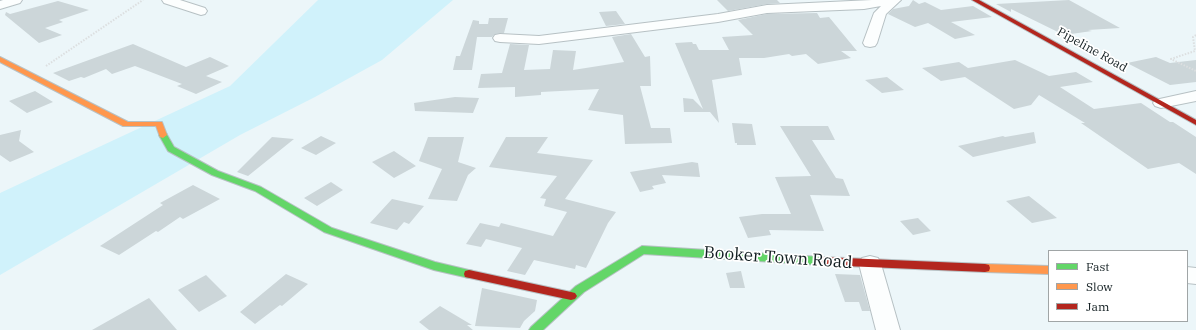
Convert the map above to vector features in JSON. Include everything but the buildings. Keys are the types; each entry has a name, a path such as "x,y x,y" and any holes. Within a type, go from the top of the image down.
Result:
{"street":[{"path":"0,5 16,0"},
{"path":"168,0 202,11"},
{"path":"500,38 540,40 718,18 767,9 864,5 894,0"},
{"path":"870,43 880,13 894,0"},
{"name":"Pipeline Road","path":"975,0 1196,123"},
{"path":"0,59 126,124 159,124 161,132 171,149 215,173 258,188 328,230 434,266 571,296"},
{"path":"1161,103 1196,96"},
{"name":"Booker Town Road","path":"535,330 580,288 642,250 870,264 1048,270"},
{"path":"870,264 888,330"}],"path":[{"path":"33,76 143,0"},
{"path":"1196,35 1193,37 1195,51 1171,59 1196,71"}],"shaded area":[{"path":"318,0 453,0 382,60 315,97 240,135 0,275 0,193 230,86"}],"traffic: fast":[{"path":"163,135 171,149 215,173 258,189 328,230 434,266 469,274"},
{"path":"535,330 580,289 642,250 822,261"}],"traffic: slow":[{"path":"0,59 126,124 159,124 163,135"},
{"path":"985,268 1048,270"}],"traffic: jam":[{"path":"975,0 1196,123"},
{"path":"822,261 985,268"},
{"path":"469,274 571,296"}]}
